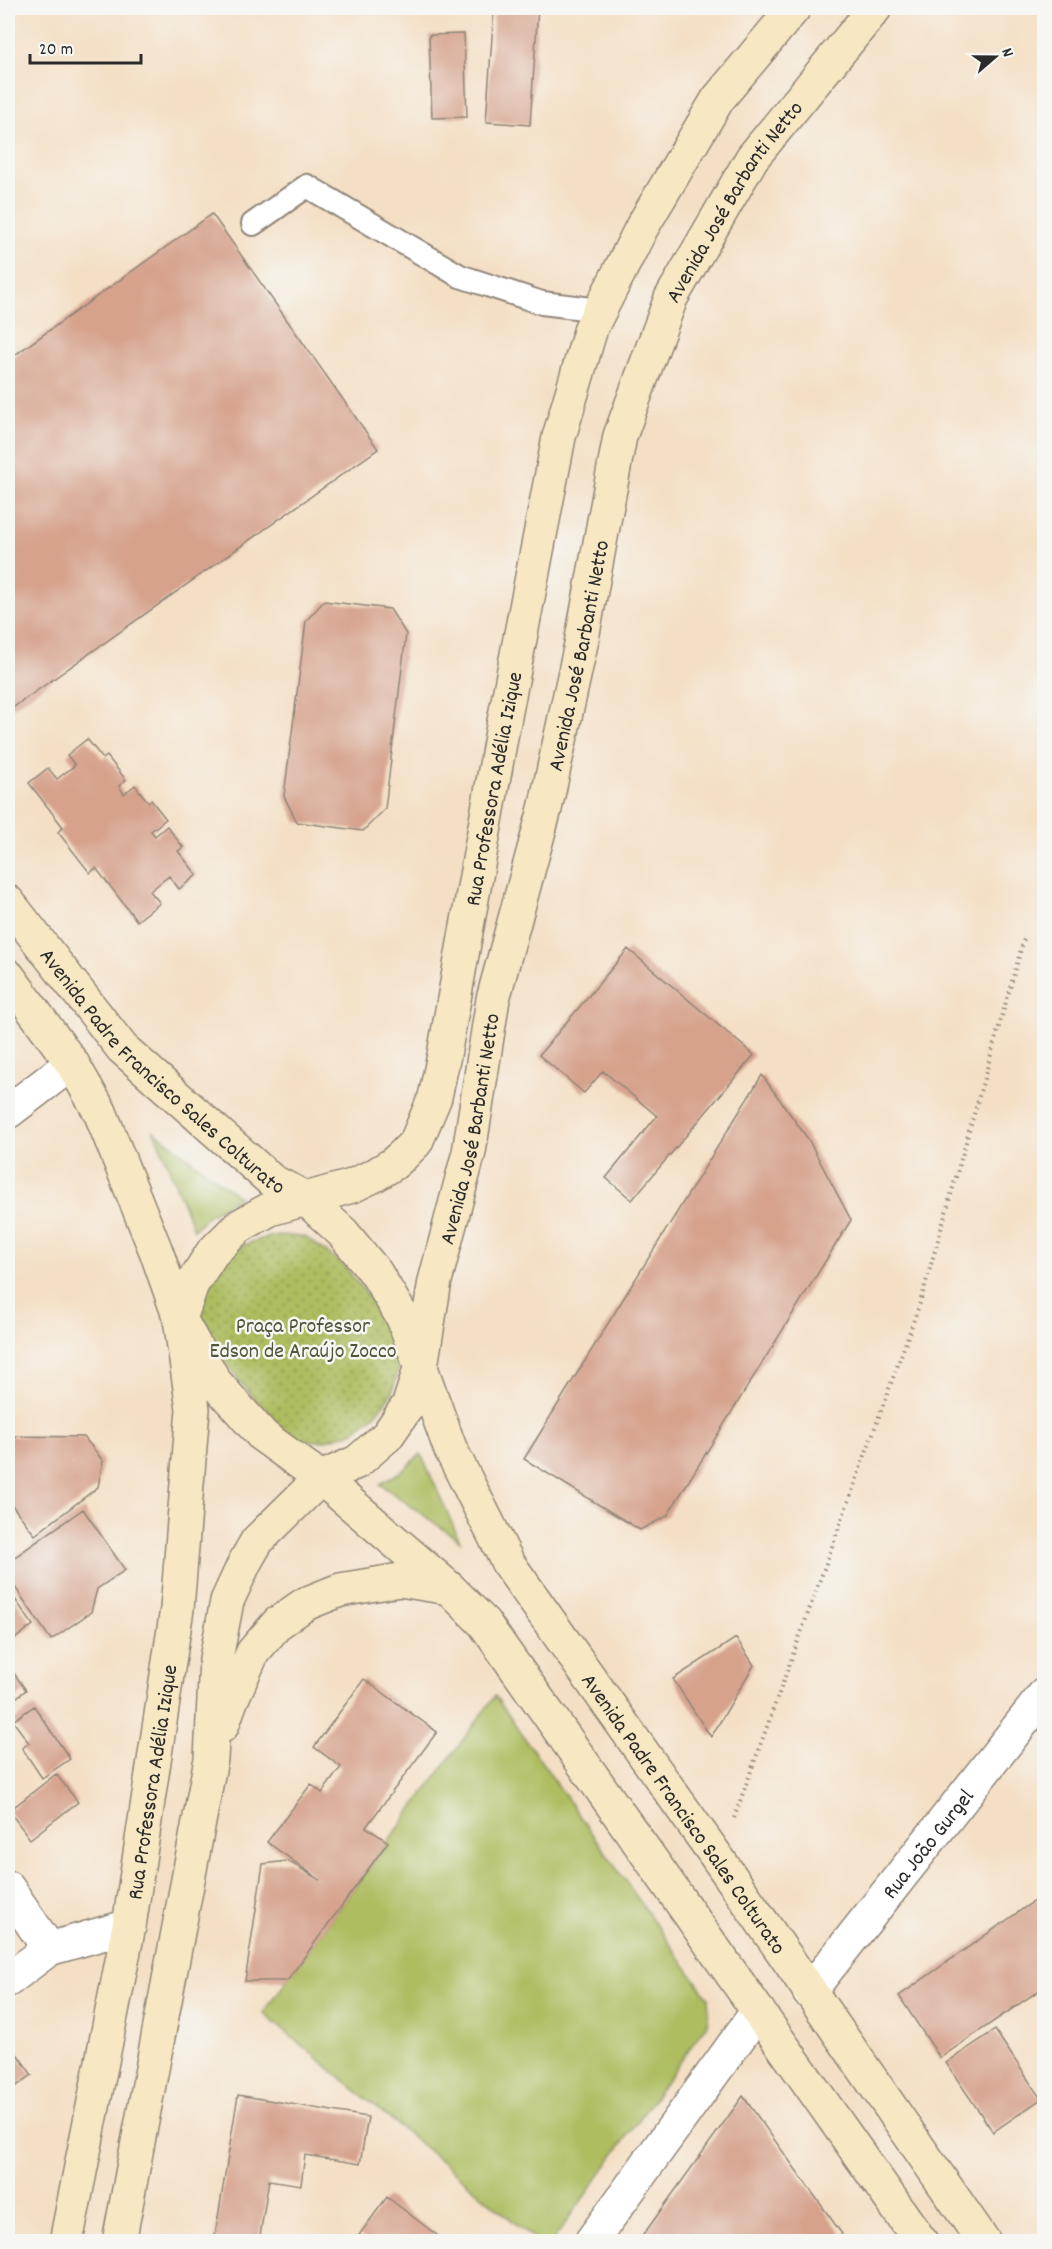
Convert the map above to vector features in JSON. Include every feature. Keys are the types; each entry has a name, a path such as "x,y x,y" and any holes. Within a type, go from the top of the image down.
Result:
{"street":[{"path":"600,310 642,227 718,99 794,8"},
{"name":"Avenida José Barbanti Netto","path":"321,1478 357,1462 387,1437 409,1404 421,1366 435,1281 469,1152 493,999 544,808 581,644 620,436 671,298 752,158 875,8"},
{"name":"Rua Professora Adélia Izique","path":"66,2241 129,1926 177,1609 193,1409 180,1319 192,1284 212,1252 238,1227 270,1209 352,1186 393,1164 416,1142 435,1098 559,437 591,328 600,310"},
{"name":"Avenida Padre Francisco Sales Colturato","path":"8,902 122,1048 272,1181 305,1198 343,1233 376,1273 403,1318 450,1448 508,1563 719,1860 984,2241"},
{"path":"8,976 72,1064 100,1112 156,1251 180,1319 215,1382 263,1436 321,1478 449,1588 484,1623 921,2241"},
{"path":"8,1112 72,1064"},
{"name":"Rua Professora Adélia Izique","path":"119,2241 211,1759 216,1659 227,1601 244,1562 257,1541 321,1478"},
{"path":"211,1759 231,1701 253,1652 278,1623 305,1604 340,1590 400,1580 449,1588"},
{"name":"Rua João Gurgel","path":"809,1992 1044,1695"},
{"path":"8,1888 49,1949"},
{"path":"8,1980 49,1949 129,1926 182,1915"},
{"path":"591,2241 758,2011"}],"lane":[{"path":"253,224 307,186 460,276 542,303 600,310"}],"path":[{"path":"719,1860 920,1303 1024,939"}],"green space":[{"path":"154,1131 239,1197 207,1216 194,1230"},
{"name":"Praça Professor Edson de Araújo Zocco","path":"278,1235 305,1237 343,1264 374,1304 390,1333 400,1364 392,1393 374,1416 351,1433 322,1441 292,1440 235,1376 209,1336 202,1319 200,1304 202,1295 215,1270 222,1262 243,1246"},
{"path":"421,1454 460,1541 380,1484 402,1471"},
{"path":"495,1696 708,1998 707,2024 552,2242 537,2241 263,2013"}],"building":[{"path":"512,8 538,8 530,125 486,122 494,9 512,11"},
{"path":"464,34 467,117 432,118 429,35"},
{"path":"212,214 378,449 11,709 8,705 8,360"},
{"path":"324,601 390,609 406,634 385,809 363,831 297,822 284,796 306,621"},
{"path":"87,739 103,759 107,756 126,780 119,786 124,794 135,785 148,802 151,800 166,819 151,831 155,836 167,826 183,847 178,851 197,875 179,889 169,876 150,891 160,903 137,921 96,868 90,873 58,832 63,827 29,783 48,768 57,779 75,765 67,755"},
{"path":"628,949 754,1055 632,1200 606,1178 657,1116 603,1071 584,1093 539,1055"},
{"path":"762,1075 808,1139 851,1220 667,1516 640,1530 524,1459"},
{"path":"8,1436 84,1437 103,1461 98,1487 35,1535 8,1500"},
{"path":"83,1509 125,1570 97,1589 91,1612 51,1640 8,1577 8,1562"},
{"path":"8,1589 33,1625 8,1644"},
{"path":"736,1638 754,1665 711,1737 673,1679"},
{"path":"8,1665 26,1690 8,1704"},
{"path":"364,1679 437,1732 366,1827 388,1842 287,1981 245,1981 263,1864 288,1861 320,1880 267,1842 311,1784 322,1793 341,1767 314,1747"},
{"path":"34,1706 70,1759 42,1778 22,1748 29,1743 13,1721"},
{"path":"56,1774 78,1802 30,1839 9,1811"},
{"path":"1044,1894 1044,1987 940,2058 899,1996"},
{"path":"995,2030 1041,2099 993,2132 946,2063"},
{"path":"8,2041 32,2075 8,2092"},
{"path":"238,2095 368,2117 360,2164 305,2155 301,2185 269,2180 259,2242 214,2242"},
{"path":"743,2096 842,2234 836,2242 638,2242"},
{"path":"387,2197 446,2242 368,2242 359,2235"}]}
